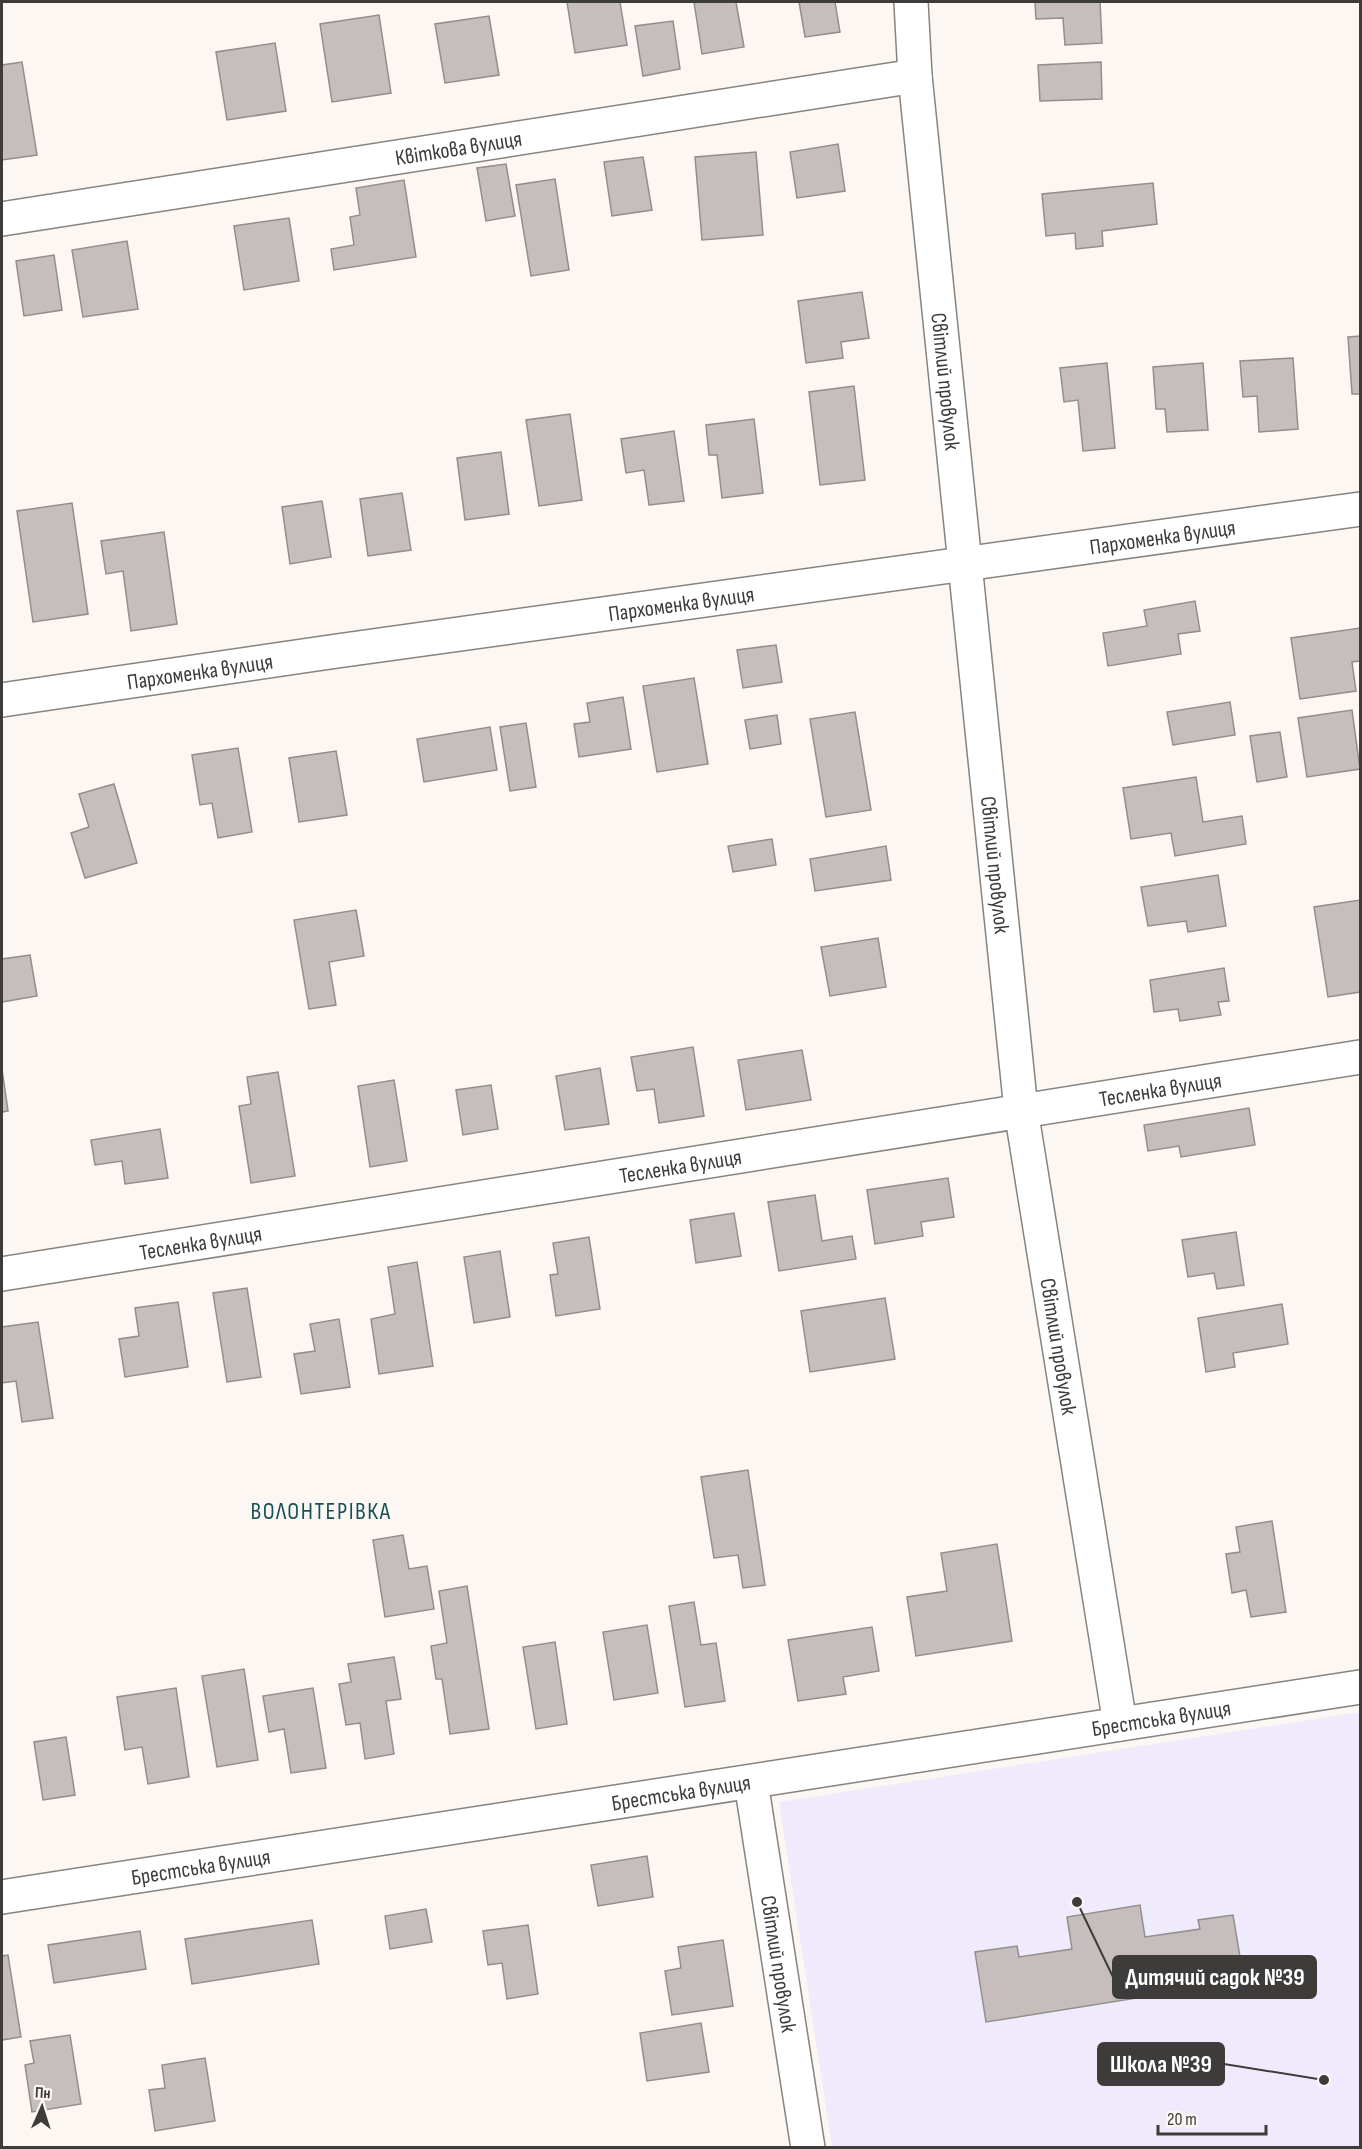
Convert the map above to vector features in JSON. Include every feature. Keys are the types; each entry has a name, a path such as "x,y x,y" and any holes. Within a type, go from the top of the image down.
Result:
{"street":[{"name":"Світлий провулок","path":"911,2 915,76 1021,1110 1120,1724"},
{"name":"Квіткова вулиця","path":"2,219 915,76"},
{"name":"Пархоменка вулиця","path":"2,700 337,651 1360,509"},
{"name":"Тесленка вулиця","path":"2,1274 1360,1057"},
{"name":"Брестська вулиця","path":"2,1897 1360,1687"},
{"name":"Світлий провулок","path":"751,1782 808,2148"}],"shaded area":[{"path":"1360,1712 1360,2147 832,2147 779,1802"}],"building":[{"path":"567,2 620,2 627,45 575,53"},
{"path":"694,2 736,2 744,47 702,54"},
{"path":"799,2 835,2 840,32 805,37"},
{"path":"1035,2 1100,2 1102,43 1065,45 1063,18 1036,19"},
{"path":"379,15 391,93 332,102 320,24"},
{"path":"489,16 499,75 445,83 435,24"},
{"path":"673,21 680,69 643,76 635,26"},
{"path":"275,43 286,111 227,120 216,52"},
{"path":"22,62 37,155 2,160 2,65"},
{"path":"1101,62 1102,99 1040,101 1038,65"},
{"path":"838,144 845,191 797,198 790,152"},
{"path":"756,152 763,235 702,240 695,157"},
{"path":"643,157 652,210 612,216 604,162"},
{"path":"506,164 515,216 486,221 477,168"},
{"path":"555,179 569,270 531,276 516,185"},
{"path":"404,180 416,257 334,270 331,249 354,245 350,217 360,215 356,188"},
{"path":"1153,183 1157,224 1102,231 1103,246 1076,249 1075,233 1046,236 1042,194"},
{"path":"289,218 299,281 244,290 234,226"},
{"path":"127,241 138,309 83,317 72,250"},
{"path":"54,255 62,310 24,316 16,261"},
{"path":"862,292 869,338 841,342 843,358 806,363 798,301"},
{"path":"1360,336 1360,394 1352,394 1348,337"},
{"path":"1293,358 1298,429 1259,432 1257,396 1243,397 1240,361"},
{"path":"1107,363 1115,448 1083,451 1078,400 1064,402 1060,368"},
{"path":"1203,363 1208,430 1167,432 1165,409 1156,409 1153,367"},
{"path":"854,386 865,480 820,485 809,392"},
{"path":"570,414 582,500 539,506 526,420"},
{"path":"754,419 763,493 722,498 717,455 709,455 706,425"},
{"path":"674,431 684,501 649,505 644,470 626,473 621,439"},
{"path":"501,452 509,514 465,520 457,458"},
{"path":"402,493 411,550 368,556 360,499"},
{"path":"322,501 331,557 290,564 282,507"},
{"path":"72,503 88,614 33,622 17,511"},
{"path":"164,532 177,624 131,631 123,571 106,574 101,541"},
{"path":"1195,601 1200,631 1178,634 1181,654 1108,666 1103,633 1147,626 1144,610"},
{"path":"1360,628 1360,661 1352,662 1356,691 1300,699 1291,638"},
{"path":"776,645 782,682 743,688 737,650"},
{"path":"694,678 708,764 657,772 643,686"},
{"path":"623,697 631,749 579,757 574,724 590,722 587,703"},
{"path":"1230,702 1235,735 1173,745 1167,712"},
{"path":"1352,710 1360,769 1307,777 1298,718"},
{"path":"855,712 871,810 826,817 810,719"},
{"path":"777,715 781,744 750,749 745,720"},
{"path":"526,723 536,787 510,791 500,727"},
{"path":"490,727 497,770 424,782 417,739"},
{"path":"1280,732 1287,777 1257,782 1250,736"},
{"path":"238,748 252,832 218,838 212,803 200,805 192,755"},
{"path":"336,751 347,815 299,822 289,758"},
{"path":"1196,777 1203,822 1242,816 1246,844 1175,856 1171,833 1131,839 1123,788"},
{"path":"114,784 137,863 85,878 71,833 89,827 79,794"},
{"path":"772,839 776,865 733,872 728,846"},
{"path":"886,846 891,880 815,891 810,859"},
{"path":"1218,875 1226,926 1188,932 1186,921 1148,926 1141,887"},
{"path":"1360,900 1360,992 1328,997 1314,907"},
{"path":"356,910 364,956 329,962 336,1005 309,1009 294,920"},
{"path":"878,938 886,987 830,996 821,947"},
{"path":"30,955 37,996 2,1002 2,959"},
{"path":"1224,968 1229,1001 1218,1002 1221,1015 1180,1021 1178,1009 1154,1012 1150,980"},
{"path":"693,1047 704,1116 659,1123 654,1089 637,1091 631,1057"},
{"path":"802,1050 811,1100 746,1110 738,1060"},
{"path":"600,1068 609,1124 565,1130 556,1076"},
{"path":"2,1069 8,1111 2,1112"},
{"path":"278,1072 295,1176 251,1183 239,1106 251,1104 247,1077"},
{"path":"394,1080 407,1161 370,1167 358,1086"},
{"path":"491,1085 498,1129 463,1135 456,1090"},
{"path":"1249,1108 1255,1145 1181,1157 1179,1146 1148,1151 1144,1125"},
{"path":"160,1129 168,1178 125,1184 122,1161 95,1165 91,1140"},
{"path":"948,1178 954,1217 921,1222 923,1236 875,1244 867,1190"},
{"path":"815,1195 822,1241 852,1236 856,1259 779,1271 768,1202"},
{"path":"734,1213 741,1256 696,1263 690,1220"},
{"path":"1236,1232 1244,1285 1217,1289 1214,1273 1188,1277 1182,1240"},
{"path":"589,1237 600,1309 556,1316 550,1275 558,1274 553,1243"},
{"path":"500,1251 510,1317 474,1323 464,1257"},
{"path":"417,1262 433,1366 379,1374 371,1319 395,1314 388,1267"},
{"path":"247,1288 261,1377 227,1382 213,1293"},
{"path":"885,1298 895,1359 810,1372 801,1311"},
{"path":"178,1302 188,1367 125,1377 119,1339 139,1336 135,1308"},
{"path":"1282,1304 1288,1344 1233,1353 1235,1367 1206,1372 1198,1318"},
{"path":"339,1319 350,1387 301,1394 294,1354 315,1351 310,1324"},
{"path":"38,1322 53,1418 22,1422 16,1381 2,1383 2,1327"},
{"path":"748,1470 765,1585 743,1588 738,1555 714,1558 701,1477"},
{"path":"1272,1521 1286,1612 1251,1617 1246,1590 1232,1593 1226,1554 1240,1552 1236,1527"},
{"path":"403,1535 409,1569 427,1566 434,1609 385,1617 373,1540"},
{"path":"997,1544 1012,1641 916,1656 907,1597 947,1591 941,1553"},
{"path":"467,1586 489,1729 450,1734 442,1679 436,1679 431,1646 447,1643 439,1591"},
{"path":"694,1602 701,1645 716,1643 725,1701 685,1707 669,1606"},
{"path":"647,1625 658,1693 614,1700 603,1632"},
{"path":"872,1627 879,1671 843,1677 846,1694 798,1701 788,1640"},
{"path":"555,1642 567,1724 536,1729 523,1647"},
{"path":"394,1657 401,1699 386,1701 394,1754 365,1759 360,1723 346,1725 339,1684 351,1682 348,1664"},
{"path":"244,1669 258,1760 217,1767 202,1676"},
{"path":"176,1688 189,1777 148,1784 142,1747 125,1750 117,1697"},
{"path":"313,1688 326,1768 291,1773 284,1729 269,1732 263,1696"},
{"path":"66,1737 75,1795 43,1800 34,1742"},
{"path":"647,1856 653,1897 598,1906 591,1865"},
{"path":"1140,1905 1145,1937 1200,1929 1198,1920 1233,1915 1244,1981 986,2022 975,1952 1017,1946 1019,1957 1072,1949 1067,1917"},
{"path":"426,1909 432,1942 390,1949 385,1916"},
{"path":"312,1920 319,1964 192,1984 185,1939"},
{"path":"528,1925 538,1994 507,1999 502,1963 488,1965 483,1931"},
{"path":"140,1931 146,1969 54,1983 48,1945"},
{"path":"723,1940 733,2006 672,2015 665,1971 681,1968 678,1947"},
{"path":"8,1955 21,2037 2,2040 2,1956"},
{"path":"701,2023 709,2072 647,2081 640,2033"},
{"path":"70,2035 81,2104 32,2112 25,2065 34,2063 30,2041"},
{"path":"205,2058 215,2121 155,2131 149,2090 165,2088 162,2065"}],"place":[{"name":"Дитячий садок №39","path":"1077,1902"},
{"name":"Школа №39","path":"1324,2080"}],"district":[{"name":"ВОЛОНТЕРІВКА","path":"321,1511"}]}
